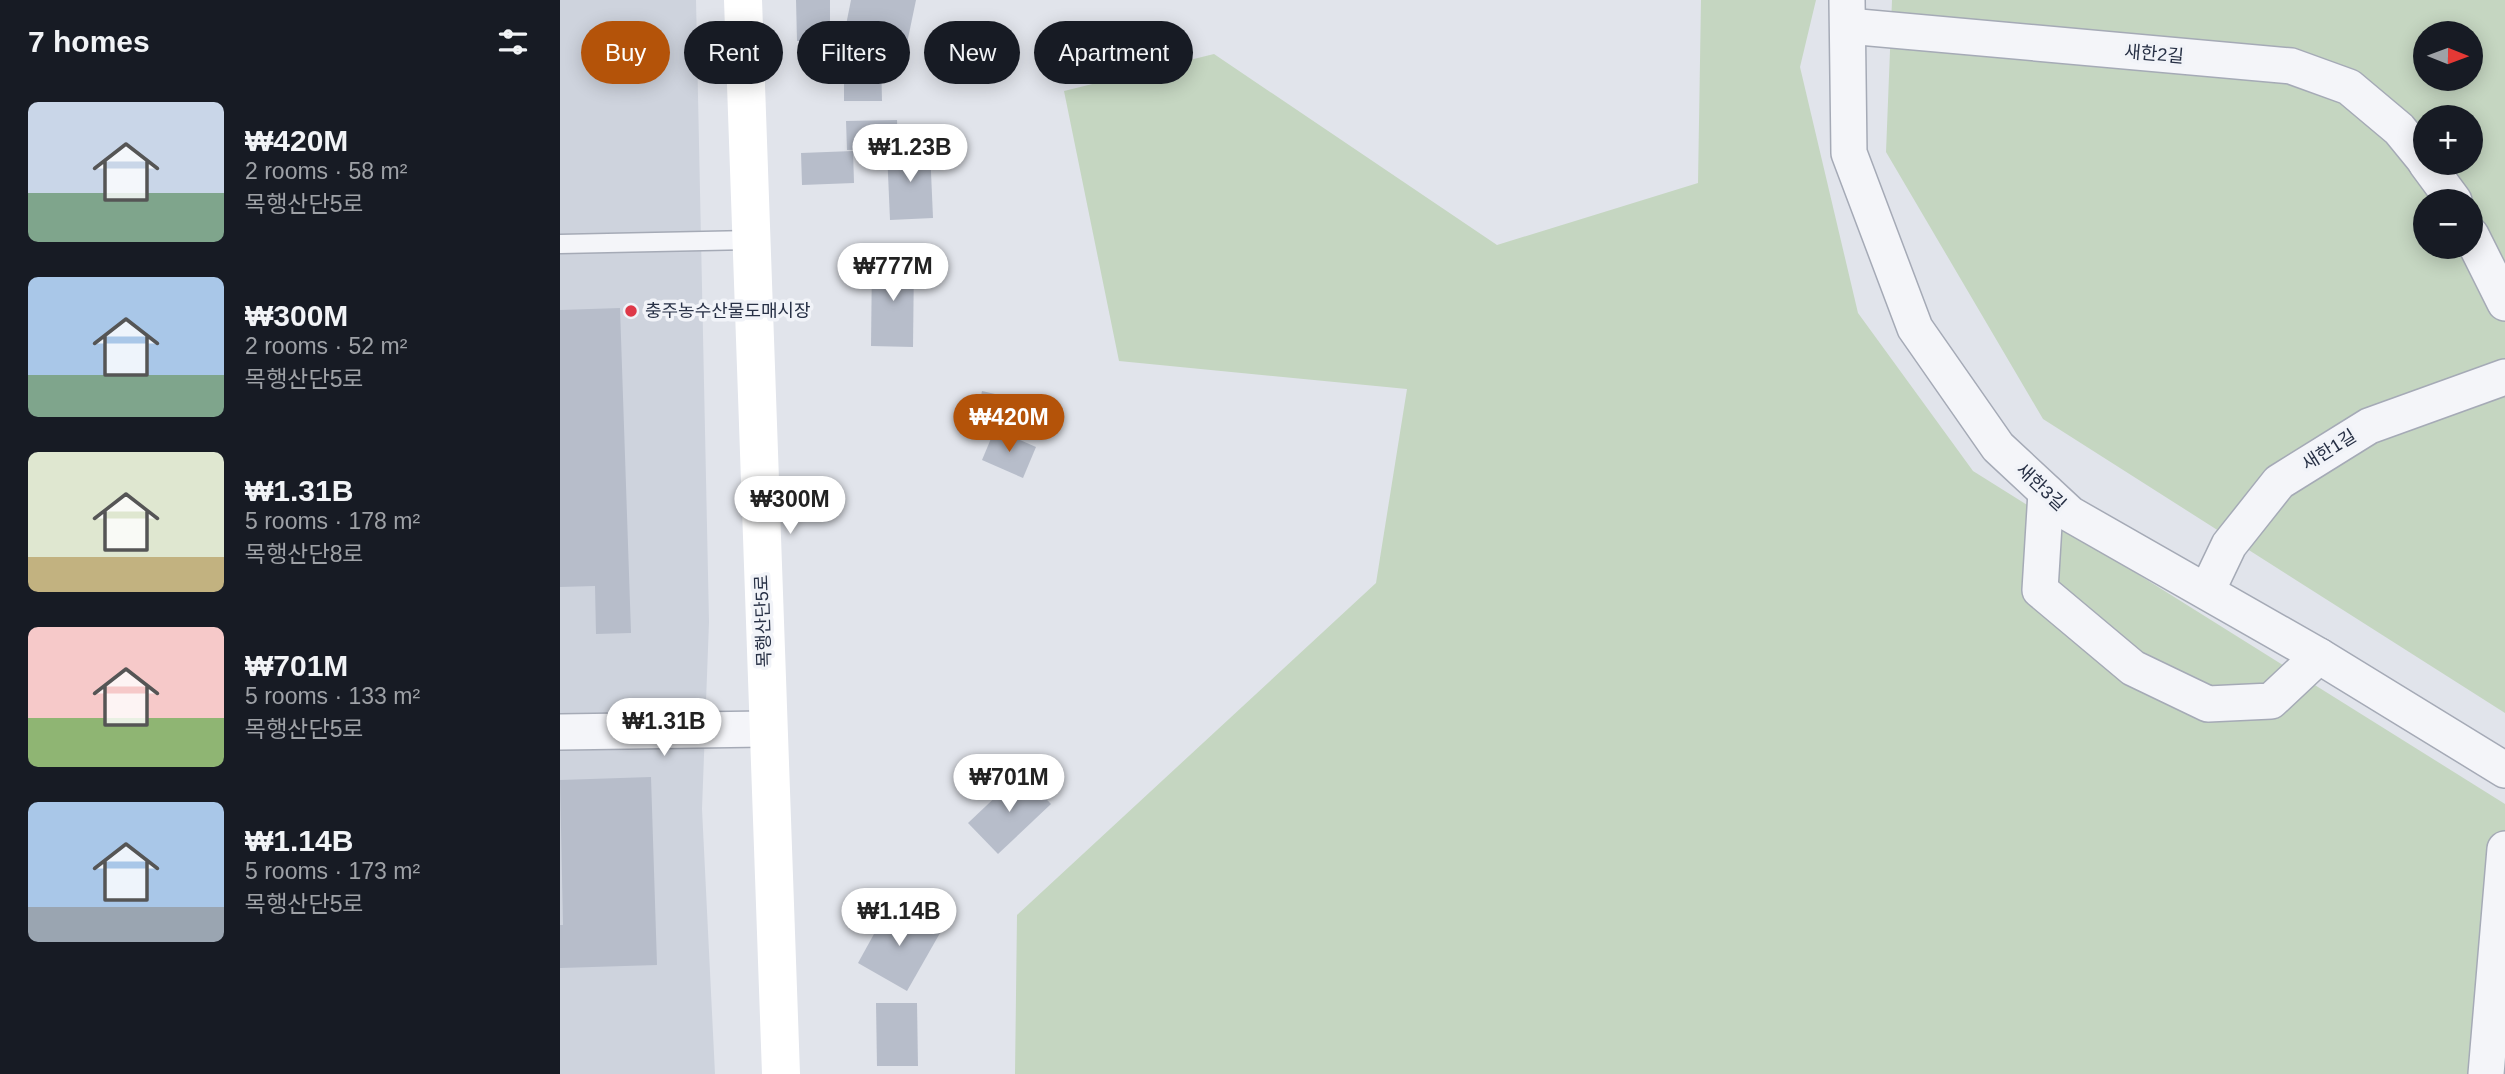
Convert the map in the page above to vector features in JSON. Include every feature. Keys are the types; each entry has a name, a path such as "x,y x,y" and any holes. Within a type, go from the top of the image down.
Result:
{"street":[{"name":"목행산단5로","path":"743,0 781,1074"},
{"name":"새한2길","path":"1848,13 2291,66 2349,87 2399,129 2413,146"},
{"name":"새한3길","path":"1848,13 1849,153 1916,328 1998,446 2070,514 2319,656 2505,770"},
{"path":"2483,259 2505,303"},
{"name":"새한1길","path":"2207,591 2228,545 2278,482 2369,426 2505,377"},
{"path":"2046,492 2040,590 2133,668 2208,704 2271,701 2319,656"},
{"path":"560,732 767,729"},
{"path":"2486,1074 2505,849"}],"lane":[{"path":"560,244 751,240"}],"shaded area":[{"name":"충주농수산물도매시장","path":"560,0 696,0 696,21 684,21 684,84 698,84 709,622 702,809 715,1074 560,1074"}],"green space":[{"path":"1701,0 1816,0 1800,67 1858,313 1973,471 2505,804 2505,1074 1015,1074 1017,915 1376,583 1407,389 1119,361 1064,91 1092,84 1193,84 1193,59 1214,54 1497,245 1698,183"},
{"path":"1892,0 2505,0 2505,713 2043,419 1886,152"}],"building":[{"path":"796,0 830,0 830,21 797,21 797,41"},
{"path":"851,0 916,0 910,29 910,21 847,21"},
{"path":"844,84 882,84 882,101 844,101"},
{"path":"897,120 898,149 847,150 846,121"},
{"path":"930,149 933,218 890,220 887,151"},
{"path":"853,151 854,183 802,185 801,153"},
{"path":"872,260 914,260 913,347 871,346"},
{"path":"620,308 631,633 596,634 595,586 560,587 560,310"},
{"path":"982,391 1008,397 1003,421 977,415"},
{"path":"995,429 1036,447 1023,478 982,460"},
{"path":"1021,773 1051,804 998,854 968,823"},
{"path":"651,777 657,965 560,968 560,925 563,925 560,780"},
{"path":"890,905 940,933 907,991 858,963"},
{"path":"876,1003 917,1003 918,1066 877,1066"}],"place":[{"name":"충주농수산물도매시장","path":"631,311"}]}
